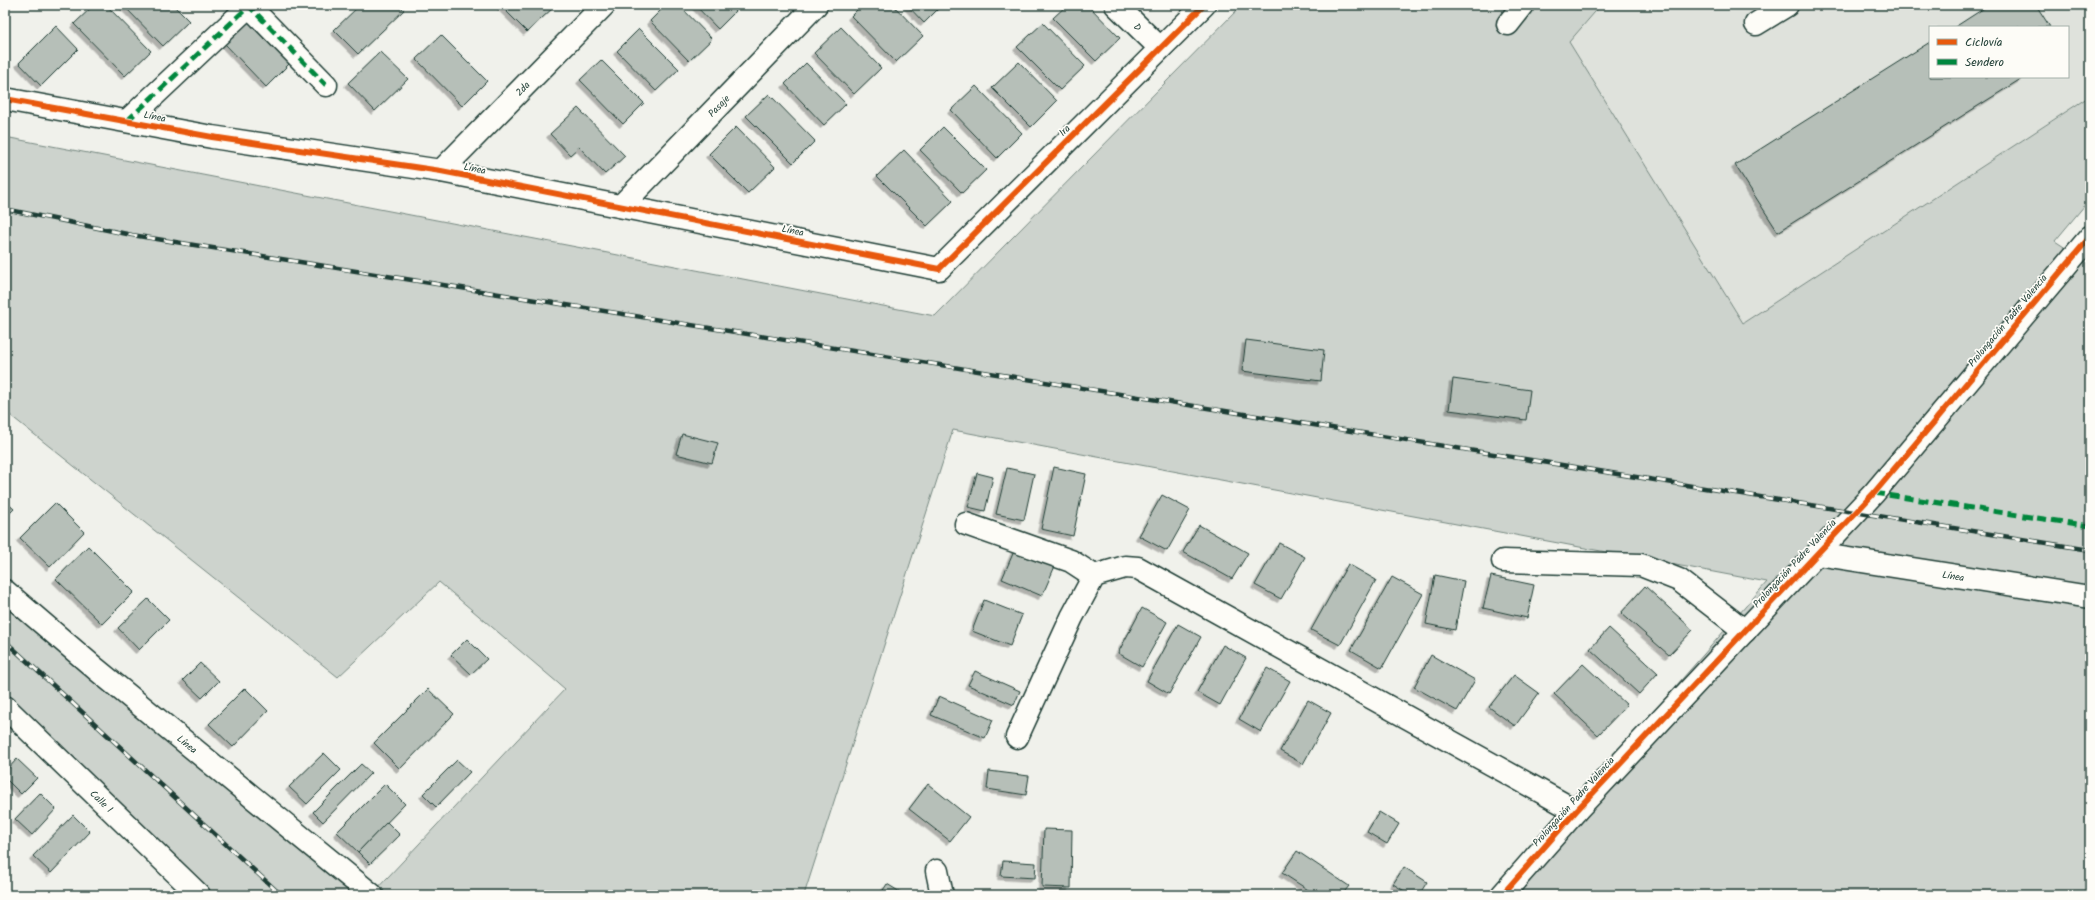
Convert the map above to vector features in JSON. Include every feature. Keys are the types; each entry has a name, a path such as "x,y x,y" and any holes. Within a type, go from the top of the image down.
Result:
{"street":[{"name":"Pasaje","path":"620,206 816,5"},
{"name":"D","path":"1116,5 1160,48"},
{"name":"1ra","path":"939,269 1204,5"},
{"path":"1508,24 1523,5"},
{"path":"1756,24 1787,5"},
{"path":"127,121 249,6 326,85"},
{"name":"2da","path":"441,171 591,9"},
{"name":"Línea","path":"5,99 212,137 441,171 939,269"},
{"name":"Prolongación Padre Valencia","path":"1502,895 1576,811 1874,493 2090,237"},
{"path":"966,524 1071,561 1094,576"},
{"name":"Línea","path":"1817,554 2090,597"},
{"path":"1503,560 1641,565 1679,580 1745,631"},
{"path":"1017,737 1072,617 1094,576 1125,567 1138,568 1576,811"},
{"name":"Línea","path":"5,591 96,670 372,895"},
{"name":"Calle 1","path":"5,707 199,895"},
{"path":"937,871 942,895"}],"shaded area":[{"path":"1242,5 1601,5 1569,42 1743,323 2090,96 2090,199 2055,241 2090,264 2090,895 1493,895 1767,582 953,430 804,895 371,895 565,689 439,582 338,677 5,411 5,137 935,316"},
{"path":"1602,5 2090,5 2090,96 1743,323 1568,42"},
{"path":"5,578 365,895 199,895 5,707"}],"building":[{"path":"94,5 106,5 151,51 125,76 74,24"},
{"path":"123,5 173,5 189,21 163,46"},
{"path":"360,5 399,5 404,10 358,54 334,30"},
{"path":"500,5 554,5 555,6 527,32"},
{"path":"666,5 679,5 712,39 689,61 650,21"},
{"path":"695,5 742,5 718,29"},
{"path":"862,5 893,5 923,36 896,62 851,16"},
{"path":"907,5 942,5 924,23"},
{"path":"1067,5 1088,5 1120,38 1096,61 1053,18"},
{"path":"1989,5 2036,5 2049,26 1957,26"},
{"path":"253,16 295,58 266,87 225,44"},
{"path":"1043,23 1085,66 1060,90 1017,47"},
{"path":"56,26 78,49 41,86 19,63"},
{"path":"841,27 881,68 854,94 814,53"},
{"path":"639,29 679,69 656,91 617,51"},
{"path":"441,35 487,81 462,106 416,59"},
{"path":"1929,43 1929,78 2022,78 1778,232 1735,165"},
{"path":"380,52 408,79 375,111 348,83"},
{"path":"601,60 644,103 623,124 580,80"},
{"path":"1019,62 1057,101 1031,127 992,88"},
{"path":"806,63 846,104 824,125 785,84"},
{"path":"976,86 1022,133 997,158 951,110"},
{"path":"769,94 815,141 793,163 746,116"},
{"path":"578,108 625,156 605,174 579,147 570,155 550,134"},
{"path":"736,127 775,167 748,193 709,154"},
{"path":"943,127 986,170 962,193 920,150"},
{"path":"904,150 953,201 927,226 877,176"},
{"path":"1246,340 1324,350 1321,381 1242,371"},
{"path":"1453,379 1530,390 1526,420 1449,410"},
{"path":"682,434 718,443 712,463 676,454"},
{"path":"1054,467 1086,474 1073,536 1041,529"},
{"path":"1007,468 1034,474 1024,520 996,514"},
{"path":"977,473 993,477 985,511 968,507"},
{"path":"1162,495 1190,510 1167,551 1139,536"},
{"path":"5,501 14,509 5,518"},
{"path":"55,503 84,532 50,567 20,538"},
{"path":"1199,525 1248,553 1232,579 1183,552"},
{"path":"1279,543 1305,557 1281,599 1255,585"},
{"path":"88,546 134,592 102,624 56,579"},
{"path":"1015,549 1055,566 1042,596 1002,579"},
{"path":"1348,564 1376,580 1340,645 1311,630"},
{"path":"1435,575 1464,581 1455,630 1426,624"},
{"path":"1491,576 1534,585 1527,618 1483,608"},
{"path":"1392,577 1423,594 1382,668 1351,650"},
{"path":"1645,586 1693,630 1669,655 1621,613"},
{"path":"148,599 169,620 139,650 118,628"},
{"path":"984,600 1022,615 1010,646 972,631"},
{"path":"1142,608 1167,622 1142,667 1118,653"},
{"path":"1178,624 1201,637 1169,694 1147,681"},
{"path":"1609,628 1658,673 1639,694 1590,649"},
{"path":"467,639 487,659 471,674 451,655"},
{"path":"1223,645 1246,658 1220,705 1197,692"},
{"path":"1431,655 1475,680 1457,711 1414,687"},
{"path":"200,663 219,681 202,698 183,680"},
{"path":"1583,664 1627,705 1598,735 1554,694"},
{"path":"1267,668 1290,681 1261,732 1239,719"},
{"path":"975,671 1020,691 1014,705 968,685"},
{"path":"1514,675 1539,693 1515,726 1489,707"},
{"path":"245,688 268,711 233,747 209,724"},
{"path":"428,689 454,714 400,769 374,743"},
{"path":"939,696 993,720 985,738 931,715"},
{"path":"1308,700 1331,713 1303,764 1280,751"},
{"path":"324,753 341,770 307,804 289,787"},
{"path":"17,759 37,778 21,794 5,778 5,772"},
{"path":"457,760 470,772 436,807 423,794"},
{"path":"361,764 371,773 323,822 313,812"},
{"path":"989,771 1029,776 1026,795 987,789"},
{"path":"385,784 405,804 358,852 337,832"},
{"path":"928,784 969,817 950,841 909,809"},
{"path":"40,793 56,809 32,835 15,819"},
{"path":"1379,812 1399,824 1387,844 1367,832"},
{"path":"73,815 90,832 51,873 33,856"},
{"path":"387,822 400,835 370,864 358,852"},
{"path":"1044,829 1072,830 1071,888 1042,887"},
{"path":"1297,851 1349,886 1342,895 1316,895 1282,873"},
{"path":"1003,861 1036,863 1035,878 1001,876"},
{"path":"1404,867 1427,882 1419,895 1411,895 1393,884"},
{"path":"887,884 905,895 880,895"},
{"path":"153,889 159,895 148,895"}],"railway":[{"path":"5,209 132,235 2090,550"},
{"path":"5,641 281,895"}],"marked path":[{"path":"127,121 249,6 326,85"},
{"path":"1874,493 2090,526"}],"cycle path":[{"path":"5,99 212,137 441,171 939,269 1204,5"},
{"path":"1502,895 1576,811 1874,493 2090,237"}]}
